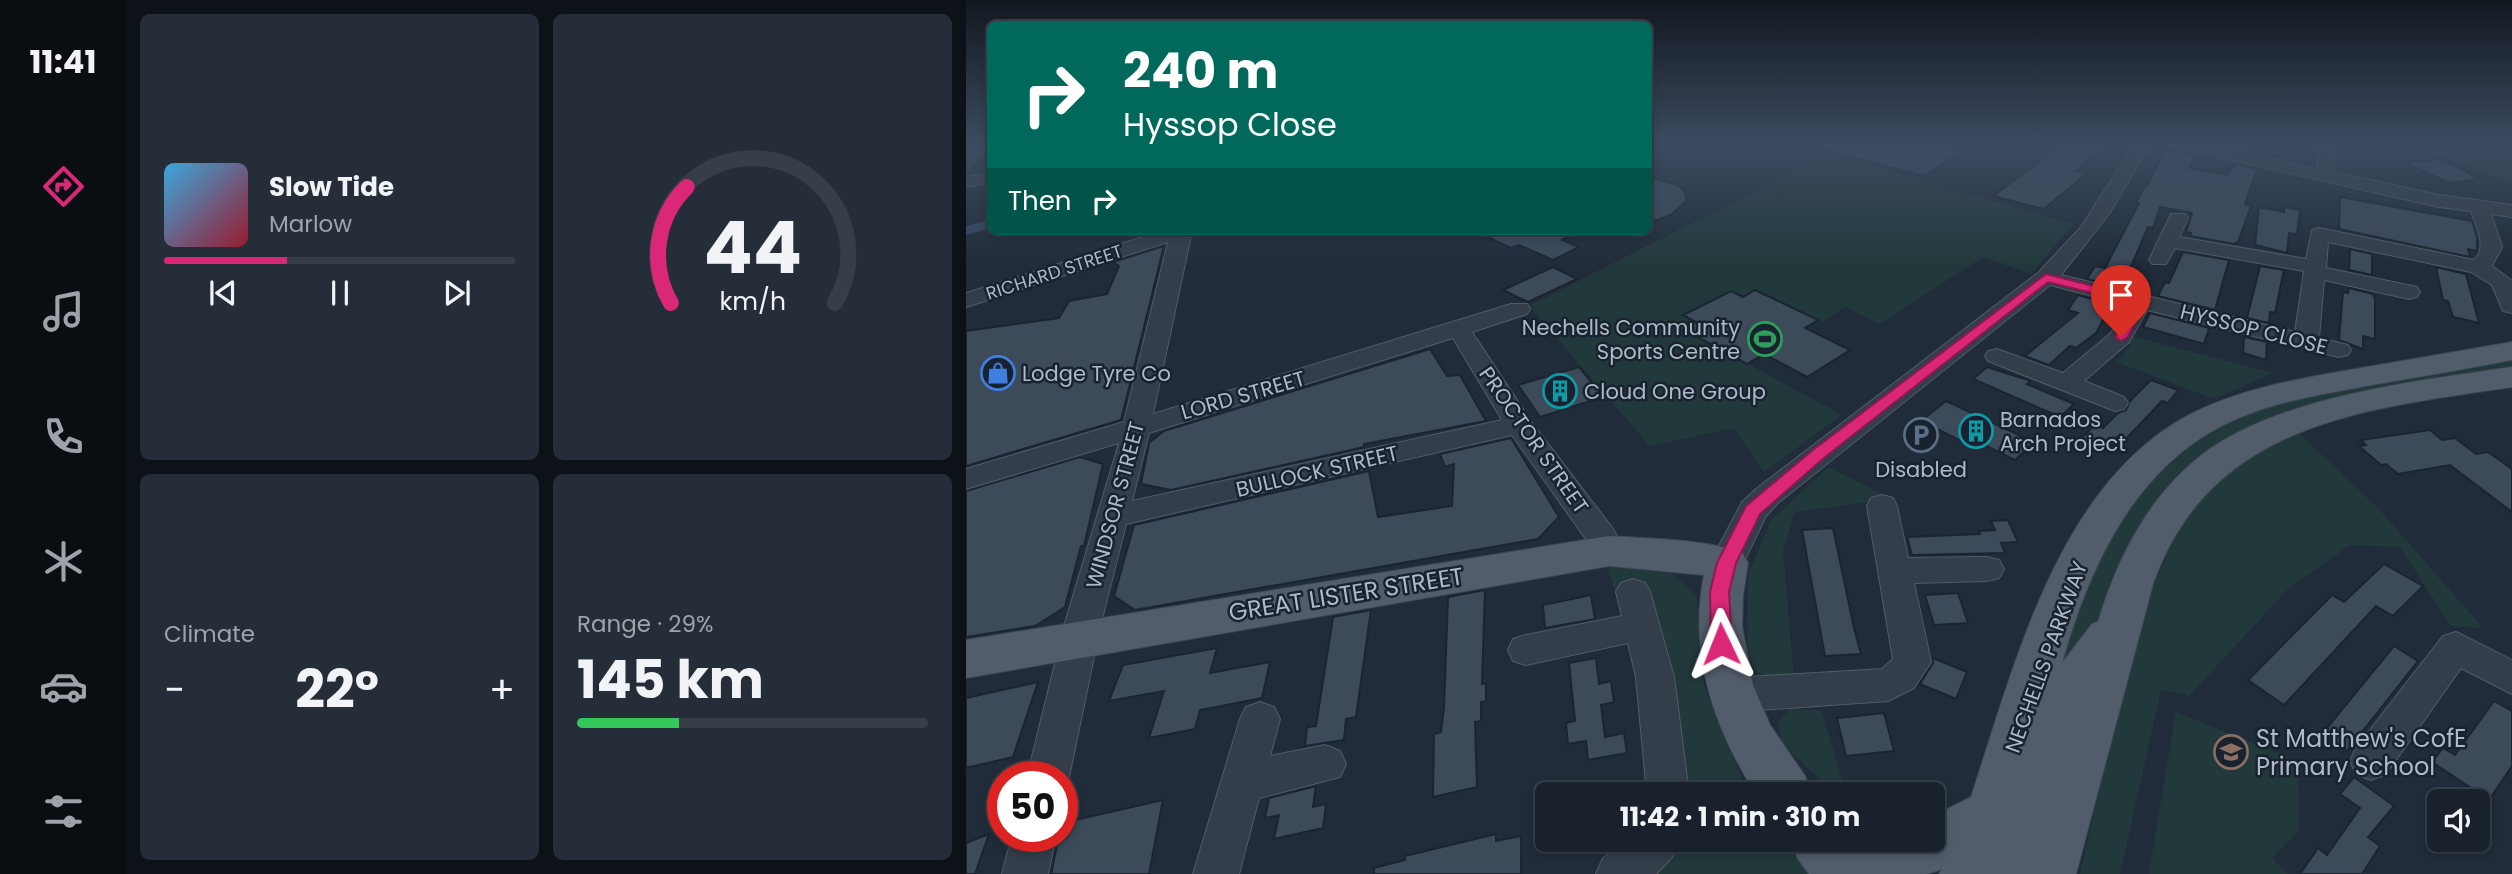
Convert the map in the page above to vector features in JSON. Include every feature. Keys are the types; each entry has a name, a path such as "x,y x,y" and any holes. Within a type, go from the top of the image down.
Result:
{"main road":[{"name":"NECHELLS PARKWAY","path":"1968,874 1993,814 2066,589 2101,520 2127,485 2155,456 2194,427 2225,412 2276,395 2301,388 2512,351"},
{"path":"2047,874 2122,617 2151,541 2206,470 2228,453 2271,431 2312,416 2512,377"},
{"name":"GREAT LISTER STREET","path":"966,659 1082,637 1609,551 1727,563"},
{"path":"1727,563 1720,600 1721,644 1731,695 1758,755 1777,782"},
{"path":"2007,874 2045,747 2075,682 2122,617"},
{"path":"1945,839 1993,814"},
{"path":"1827,852 1843,874"},
{"path":"1859,852 1888,874"}],"street":[{"path":"1727,563 1753,510 1767,496 2046,278 2072,254 2099,218 2119,184"},
{"path":"2364,184 2512,211"},
{"path":"2478,267 2487,260 2492,247 2479,207"},
{"path":"2160,260 2178,218"},
{"path":"2306,342 2322,225 2478,267 2502,282 2511,306"},
{"name":"RICHARD STREET","path":"972,300 1169,235"},
{"name":"WINDSOR STREET","path":"1052,761 1082,637 1083,623 1137,426 1180,235"},
{"path":"2168,241 2315,269 2409,292"},
{"name":"HYSSOP CLOSE","path":"2046,278 2339,350"},
{"path":"2065,384 2121,337 2140,302"},
{"name":"LORD STREET","path":"966,479 1519,309"},
{"name":"PROCTOR STREET","path":"1459,329 1519,425 1602,537 1609,551"},
{"path":"1997,356 2115,403"},
{"name":"BULLOCK STREET","path":"1114,516 1519,425"},
{"path":"1731,695 1888,685 1901,677 1912,662 1882,506"},
{"path":"1894,571 1987,569"},
{"path":"1526,650 1637,609 1655,677 1667,782"},
{"path":"2371,761 2456,647 2512,678"},
{"path":"1216,874 1260,719"},
{"path":"1240,782 1325,764"},
{"path":"1025,874 1030,852"},
{"path":"1619,874 1646,852"}],"green space":[{"path":"1769,184 1932,184 2074,224 2031,274 1983,257 1880,324 1845,307 1822,322 1755,290 1743,297 1731,291 1684,315 1696,322 1684,329 1842,415 1764,472 1734,428 1650,446 1529,306"},
{"path":"2131,336 2273,373 2214,399 2116,362 2132,346 2124,342"},
{"path":"2512,358 2512,371 2255,427 2048,692 2098,555 2149,480 2215,426 2276,404 2350,386"},
{"path":"2300,434 2379,509 2483,628 2451,626 2400,547 2350,545 2288,589 2189,696 2161,690 2120,874 2080,874 2136,629 2177,530 2204,495 2258,451"},
{"path":"1829,467 1891,499 1795,512 1783,550 1794,678 1774,678 1756,672 1747,657 1748,575 1771,520"},
{"path":"1608,567 1671,573 1696,595 1704,685 1743,782 1681,782 1659,618 1644,586 1615,592"},
{"path":"1790,708 1822,711 1843,782 1823,782 1782,743 1778,723"},
{"path":"2176,712 2298,761 2299,831 2272,858 2288,874 2149,874"},
{"path":"1669,852 1797,852 1816,874 1654,874"}],"building":[{"path":"1652,184 1673,184 1685,192 1686,201 1671,215 1652,222"},
{"path":"2009,184 2074,184 2044,209 1993,196"},
{"path":"2148,184 2252,184 2245,204 2251,206 2238,242 2234,244 2190,236 2191,233 2186,232 2192,213 2160,207 2153,228 2148,227 2120,287 2087,279 2095,266 2105,268 2139,203 2136,202"},
{"path":"2340,197 2472,221 2477,237 2477,251 2468,249 2470,257 2339,229"},
{"path":"2259,207 2284,212 2284,207 2300,210 2297,234 2289,233 2287,253 2255,245"},
{"path":"1483,235 1573,235 1562,240 1579,247 1553,260 1519,245 1511,248"},
{"path":"1164,246 1121,420 966,466 966,331 1059,318 1069,301 1107,294 1119,266 1113,262"},
{"path":"2350,249 2372,254 2372,275 2349,270"},
{"path":"2183,252 2229,260 2215,310 2158,296 2165,282 2169,283"},
{"path":"2260,266 2284,270 2275,313 2270,312 2269,323 2247,318"},
{"path":"1553,267 1577,279 1528,302 1503,290"},
{"path":"2436,267 2466,274 2479,323 2453,317 2448,301 2443,300"},
{"path":"2349,288 2373,294 2375,299 2375,339 2363,336 2363,349 2339,340 2343,292 2348,293"},
{"name":"Nechells Community Sports Centre","path":"1755,290 1818,320 1805,328 1850,350 1807,377 1764,354 1747,364 1683,329 1696,322 1683,315 1731,291 1743,297"},
{"path":"2078,295 2111,304 2096,333 2076,348 2070,346 2049,365 2025,356 2078,313 2068,310"},
{"path":"2150,313 2209,328 2204,344 2143,327"},
{"path":"2244,337 2267,342 2266,360 2243,353"},
{"path":"1430,349 1447,376 1460,375 1486,421 1364,444 1364,447 1171,490 1141,484 1149,443 1164,431"},
{"name":"Cloud One Group","path":"1579,367 1603,397 1540,417 1518,385"},
{"path":"1987,367 2031,381 2027,384 2074,404 2060,417 1973,379"},
{"path":"2151,380 2178,390 2168,403 2162,401 2124,441 2117,437 2104,451 2079,440 2095,425 2103,428 2118,413 2126,410 2130,401"},
{"name":"Barnados Arch Project","path":"1946,401 2034,442 2015,460 1976,441 1971,446 1921,421"},
{"path":"2430,430 2442,440 2455,438 2476,454 2488,452 2512,469 2512,512 2450,465 2398,474 2386,464 2381,465 2359,446 2366,445 2361,440"},
{"path":"1511,438 1559,517 1538,539 1135,610 1114,596 1134,525 1369,471 1378,517 1452,506 1454,464 1445,467 1440,454"},
{"path":"1080,457 1103,464 1084,546 1081,546 1065,607 1035,626 966,637 966,491"},
{"path":"2008,520 2018,542 2001,543 2005,553 1912,555 1907,537 1980,534 1979,531 1995,530 1991,521"},
{"path":"1833,528 1861,654 1825,656 1802,530"},
{"path":"2384,564 2423,586 2393,616 2376,606 2284,705 2248,680 2332,595 2344,602"},
{"path":"1485,590 1482,684 1486,683 1486,701 1481,702 1481,721 1475,722 1477,787 1433,797 1434,734 1441,732 1444,708 1448,597"},
{"path":"1958,593 1968,623 1934,625 1925,595"},
{"path":"1591,595 1595,619 1545,628 1543,605"},
{"path":"1371,610 1356,717 1346,719 1344,740 1305,746 1307,727 1316,726 1333,617"},
{"path":"2394,646 2418,661 2347,751 2322,734"},
{"path":"1217,648 1210,673 1270,662 1262,698 1200,710 1195,729 1149,738 1164,691 1109,701 1123,665"},
{"path":"1596,658 1599,684 1611,681 1614,702 1601,705 1605,737 1624,733 1627,753 1588,760 1586,741 1568,744 1566,723 1575,721 1569,663"},
{"path":"1933,658 1967,672 1956,699 1920,684 1933,663"},
{"path":"1038,682 1013,757 966,768 966,698"},
{"path":"2494,701 2512,711 2512,766 2490,799 2490,789 2472,789 2432,762 2443,748 2455,755"},
{"path":"1884,713 1894,751 1846,756 1837,718"},
{"path":"2354,777 2394,806 2368,837 2380,846 2362,874 2300,874 2318,848 2327,855 2360,808 2340,794"},
{"path":"1316,786 1313,807 1326,804 1323,828 1274,839 1279,815 1265,818 1269,798"},
{"path":"1163,800 1149,874 1051,874 1056,852 1078,852 1078,819"},
{"path":"1496,834 1496,841 1521,836 1521,874 1374,874 1374,868 1405,860 1405,856"},
{"path":"987,835 975,874 966,874 966,843"}],"waterway":[{"path":"966,231 987,225"}],"place":[{"name":"Nechells Community Sports Centre","path":"1765,339"},
{"name":"Lodge Tyre Co","path":"998,373"},
{"name":"Cloud One Group","path":"1560,391"},
{"name":"Barnados Arch Project","path":"1976,431"},
{"name":"Disabled","path":"1921,435"},
{"name":"St Matthew's CofE Primary School","path":"2231,752"}],"route":[{"path":"1721,644 1719,592 1727,563 1753,510 1819,453 2046,278 2140,302 2121,337"}]}
